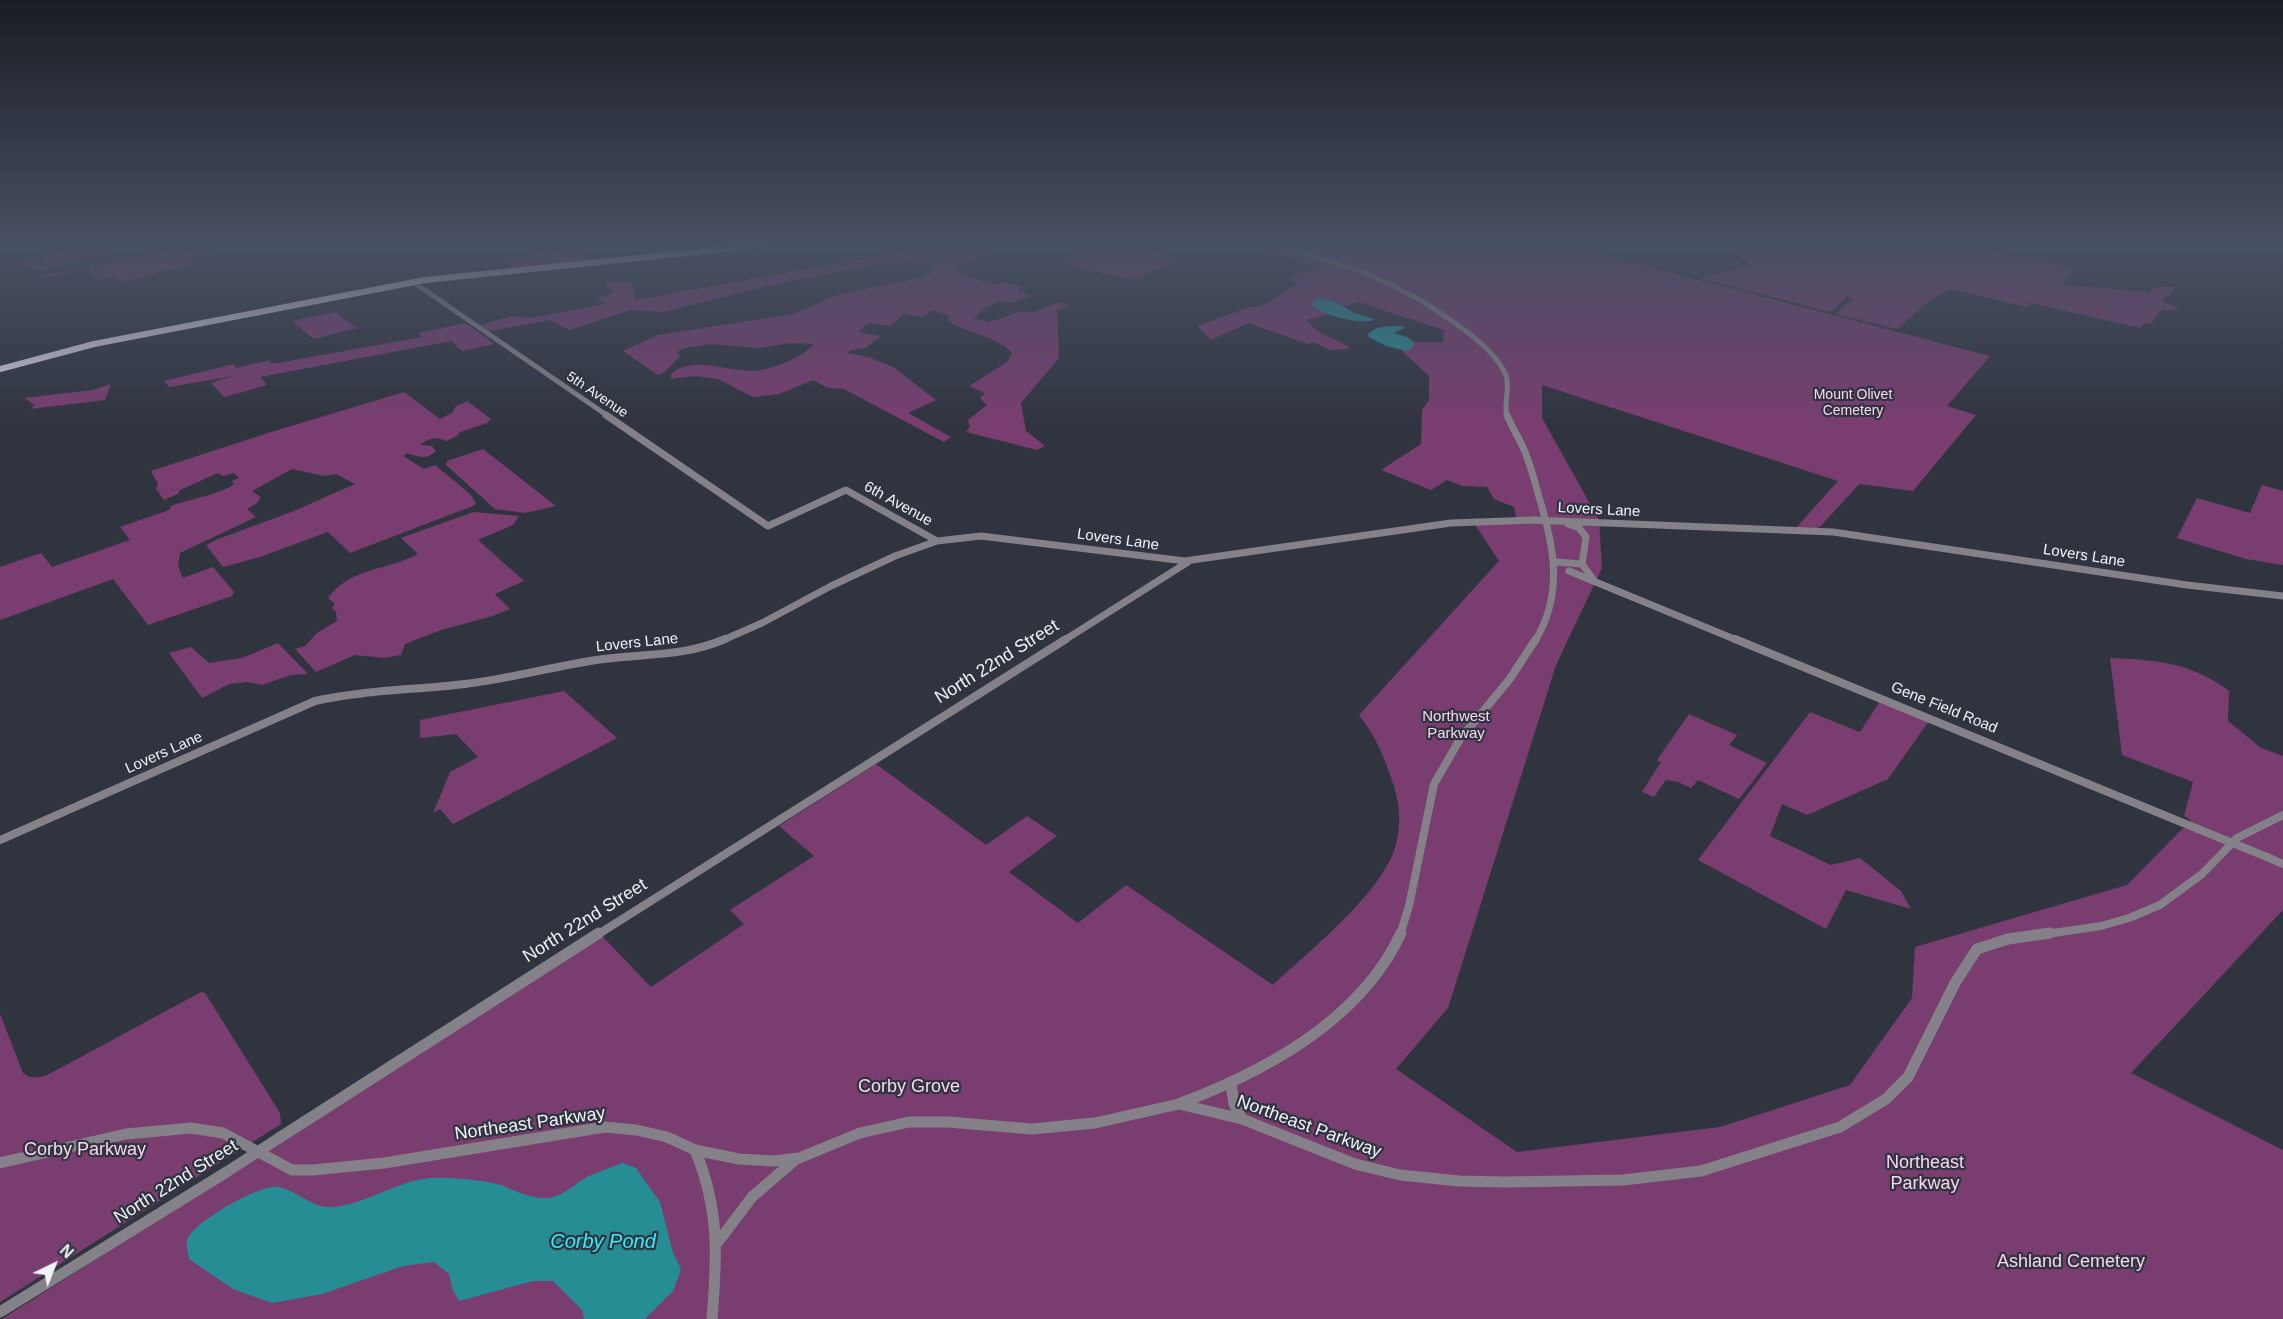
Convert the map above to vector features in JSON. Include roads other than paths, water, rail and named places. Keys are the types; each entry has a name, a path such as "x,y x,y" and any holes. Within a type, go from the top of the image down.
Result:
{"main road":[{"path":"0,369 106,341 290,306"}],"street":[{"name":"5th Avenue","path":"447,306 768,526 846,490"},
{"path":"1179,1104 1231,1084 1275,1059 1330,1020 1374,978 1399,937 1406,915 1434,784 1442,766 1463,734 1509,681 1531,651 1549,611 1556,566 1552,537 1530,464 1505,409 1507,380 1505,372 1492,355 1455,323 1426,306"},
{"name":"6th Avenue","path":"846,490 937,541"},
{"name":"Lovers Lane","path":"0,840 315,701 359,693 466,684 605,659 660,656 706,647 762,623 895,555 937,541 981,536 1175,561 1451,523 1490,520 1833,532 2187,585 2283,596"},
{"path":"1560,521 1583,532 1587,541 1583,567"},
{"path":"1583,532 1594,523"},
{"name":"North 22nd Street","path":"0,1312 225,1173 569,952 1190,560"},
{"path":"1556,566 1583,567"},
{"path":"1556,566 1569,571 1583,567"},
{"name":"Gene Field Road","path":"1583,567 1594,580"},
{"name":"Gene Field Road","path":"1569,571 2283,864"},
{"name":"Northeast Parkway","path":"0,1163 126,1134 192,1128 223,1133 292,1170 373,1164 605,1127 636,1130 667,1137 695,1150 762,1160 799,1158 860,1133 909,1122 948,1122 1032,1129 1095,1123 1179,1104 1242,1119 1355,1164 1400,1175 1459,1181 1517,1182 1623,1180 1701,1171 1839,1127 1886,1099 1908,1077 1955,983 1977,949 2008,939 2101,926 2160,905 2202,874 2237,838 2283,815"},
{"path":"1231,1084 1234,1104 1242,1119"},
{"path":"695,1150 708,1178 718,1242 712,1319"},
{"path":"718,1242 735,1215 756,1191 799,1158"}],"water":[{"path":"1314,306 1343,306 1374,320 1351,320"},
{"path":"1401,326 1405,328 1393,333 1407,337 1414,342 1412,348 1406,351 1386,346 1367,336 1378,328"},
{"name":"Corby Pond","path":"623,1163 636,1168 660,1202 673,1253 681,1269 673,1291 645,1319 584,1319 582,1310 553,1281 533,1281 459,1301 452,1288 449,1274 434,1262 403,1266 322,1294 272,1303 233,1289 189,1259 187,1241 191,1233 200,1225 227,1206 269,1188 285,1189 325,1207 357,1202 416,1180 429,1178 479,1181 499,1185 530,1196 551,1198 589,1176"}],"park label":[{"name":"Mount Olivet Cemetery","path":"1853,403"},
{"name":"Northwest Parkway","path":"1456,726"},
{"name":"Corby Grove","path":"909,1087"},
{"name":"Corby Parkway","path":"85,1150"},
{"name":"Ashland Cemetery","path":"2071,1262"}]}
